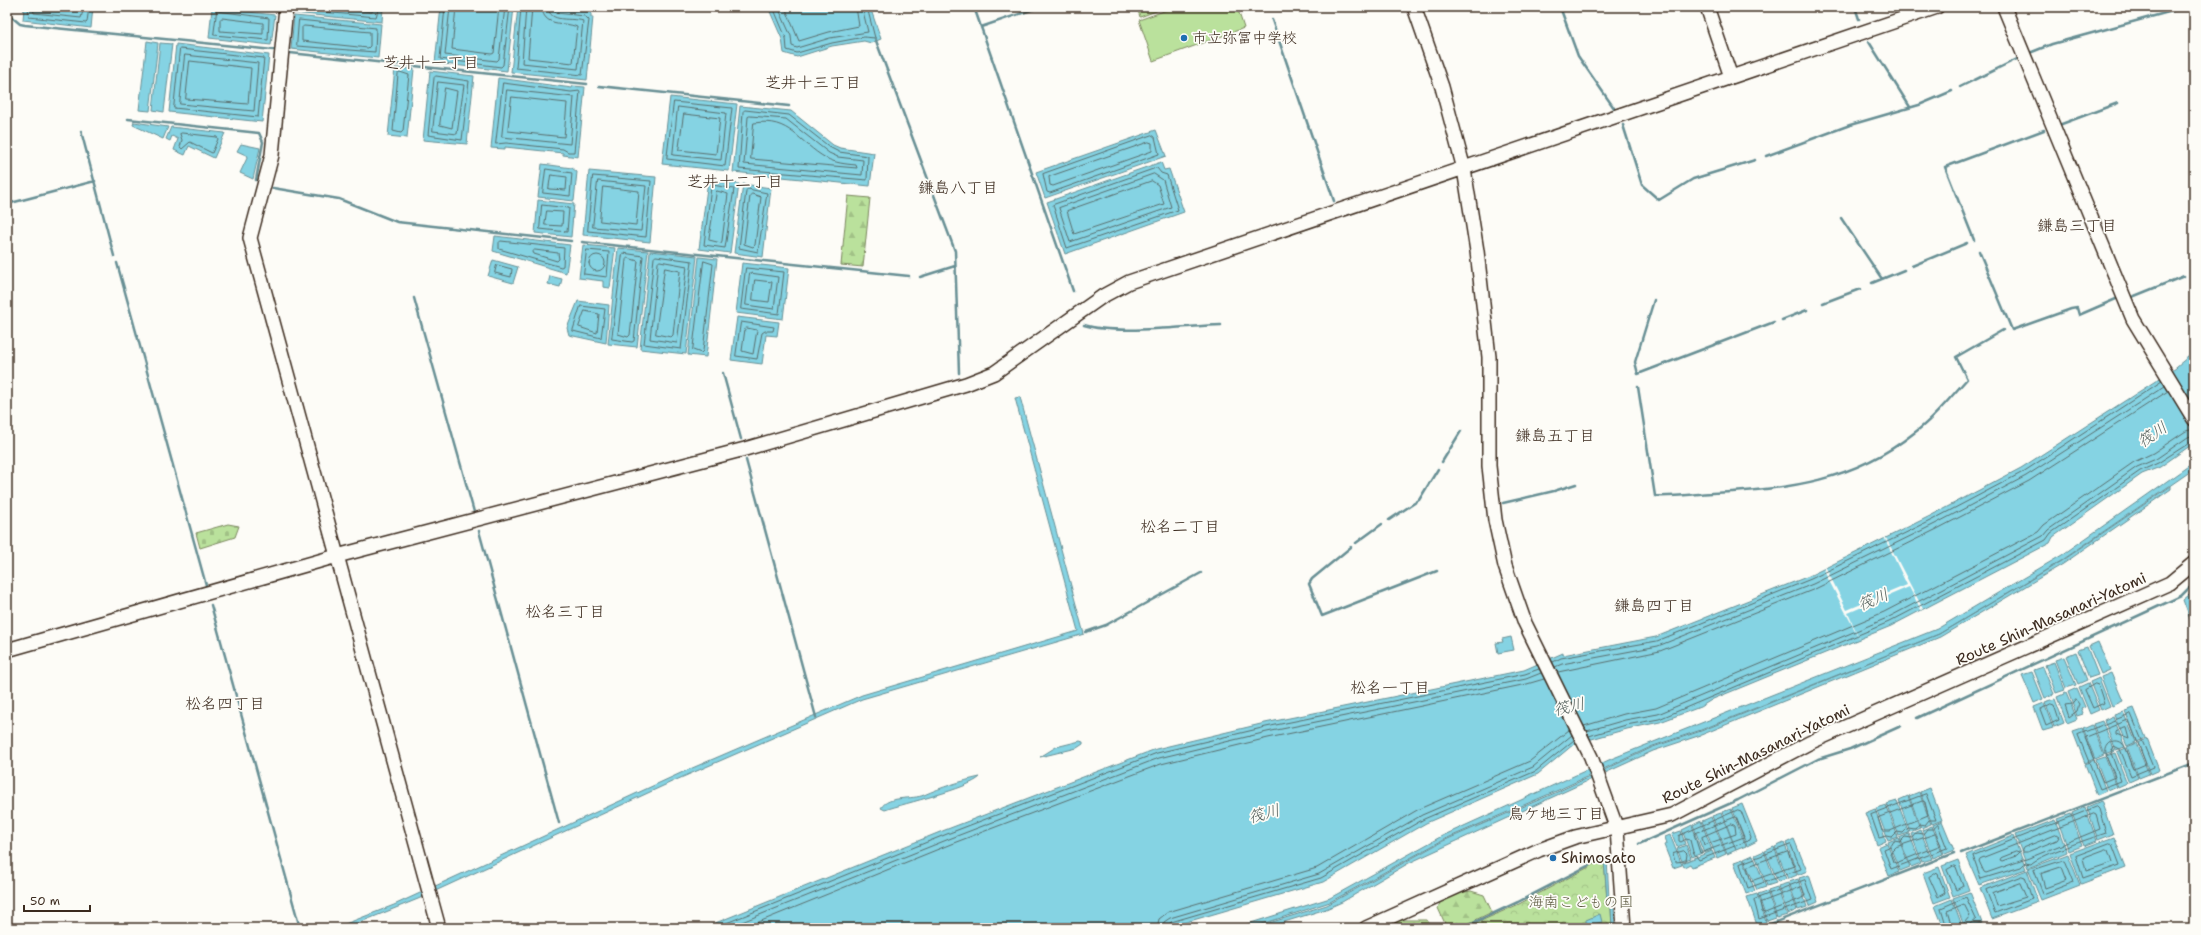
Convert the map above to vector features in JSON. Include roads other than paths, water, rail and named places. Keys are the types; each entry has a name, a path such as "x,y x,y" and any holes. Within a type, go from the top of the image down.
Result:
{"street":[{"path":"286,7 272,155 254,218 250,238 439,928"},
{"path":"1414,7 1442,87 1464,169 1477,251 1490,357 1489,466 1495,520 1505,566 1514,595 1592,761 1617,829 1624,928"},
{"path":"1707,7 1731,77"},
{"path":"7,650 337,556 745,449 966,384 994,373 1103,296 1129,282 1937,7"},
{"path":"2004,7 2133,318 2162,369 2194,419"},
{"name":"Route Shin-Masanari-Yatomi","path":"1366,928 1539,850 1575,837 1617,829 1672,815 1809,743 2170,583 2194,563"}],"water":[{"path":"24,7 93,7 91,28 23,20"},
{"path":"295,7 383,7 382,22 294,13"},
{"path":"441,7 514,7 507,71 435,63"},
{"path":"518,7 591,12 591,17 593,17 587,80 511,72"},
{"path":"768,7 870,7 881,39 871,43 864,41 832,46 797,57 784,53 782,39"},
{"path":"212,8 275,15 271,45 209,38"},
{"path":"294,16 381,24 378,58 291,49"},
{"path":"147,41 158,43 150,111 139,110"},
{"path":"160,43 172,44 164,112 153,110"},
{"path":"176,44 269,55 262,122 169,112"},
{"path":"395,68 414,69 407,138 388,136"},
{"path":"430,71 474,76 467,144 423,140"},
{"path":"498,78 572,88 573,86 585,87 578,157 563,155 563,153 505,147 505,149 491,148"},
{"path":"670,97 737,104 729,171 662,164"},
{"path":"740,106 791,111 833,145 840,148 874,153 870,186 733,172"},
{"path":"134,122 168,127 163,139 133,125"},
{"path":"171,127 225,133 214,158 189,146 185,155 174,150 178,139 172,136 170,141 166,139"},
{"path":"1156,130 1166,156 1045,198 1036,172"},
{"path":"241,144 260,148 253,179 240,173 248,156 237,151"},
{"path":"1161,162 1164,170 1169,169 1184,212 1065,254 1047,202"},
{"path":"542,164 572,168 577,172 574,201 538,197"},
{"path":"589,171 656,177 650,242 583,235"},
{"path":"708,180 739,184 730,253 699,249"},
{"path":"743,184 771,188 763,257 734,253"},
{"path":"538,200 574,204 571,237 535,233"},
{"path":"495,236 570,245 566,273 493,251"},
{"path":"583,245 615,248 610,288 603,287 603,281 579,278"},
{"path":"618,248 648,251 637,347 608,344"},
{"path":"650,251 697,256 686,354 640,349"},
{"path":"699,257 717,259 706,357 688,355"},
{"path":"493,260 518,267 513,283 488,276"},
{"path":"742,263 789,268 783,319 736,313"},
{"path":"550,276 562,279 560,287 548,284"},
{"path":"578,301 609,305 606,343 569,335 567,328"},
{"path":"737,317 779,322 777,336 766,335 762,364 731,360"},
{"name":"筏川","path":"2194,352 2194,443 2160,467 2142,474 2053,537 2050,543 1891,626 1713,699 1700,707 1660,722 1627,729 1574,744 1538,774 1426,823 1323,882 1166,928 703,928 945,830 1156,749 1265,723 1524,670 1563,653 1563,655 1656,637 1809,576 1930,516 2021,468 2171,371"},
{"path":"1020,397 1084,634 862,699 676,780 418,899 346,928 335,928 394,905 683,772 862,695 1078,631 1015,398"},
{"path":"2194,462 2194,469 2061,561 1939,634 1701,730 1653,746 1554,792 1443,840 1330,902 1250,928 1235,928 1330,898 1442,836 1611,759 1937,629 2062,555"},
{"path":"2171,486 2171,489 2063,564 1940,637 1701,735 1653,751 1409,863 1342,902 1326,909 1265,928 1253,928 1327,905 1443,841 1555,793 1653,747 1701,731 1939,634 2062,561"},
{"path":"2194,591 2194,630 2183,600"},
{"path":"1511,637 1514,650 1498,653 1496,643 1503,642 1502,639"},
{"path":"2098,642 2110,670 2101,674 2089,646"},
{"path":"2087,647 2098,675 2089,678 2078,650"},
{"path":"2076,652 2087,680 2078,684 2066,656"},
{"path":"2064,657 2076,685 2066,688 2055,660"},
{"path":"2054,662 2065,690 2056,693 2045,665"},
{"path":"2043,667 2054,694 2045,698 2034,670"},
{"path":"2032,672 2043,699 2034,703 2022,675"},
{"path":"2111,673 2123,701 2112,706 2101,677"},
{"path":"2099,678 2110,706 2101,710 2090,682"},
{"path":"2088,683 2099,710 2090,714 2079,687"},
{"path":"2077,688 2085,707 2081,709 2083,714 2077,716 2068,692"},
{"path":"2066,693 2077,719 2067,723 2057,697"},
{"path":"2055,699 2064,723 2054,727 2045,702"},
{"path":"2044,703 2053,728 2043,731 2034,707"},
{"path":"2134,708 2146,738 2137,742 2125,711"},
{"path":"2123,712 2136,742 2127,746 2114,715"},
{"path":"2113,716 2125,747 2116,750 2104,720"},
{"path":"2102,721 2115,751 2105,755 2093,724"},
{"path":"2092,725 2104,755 2095,759 2083,729"},
{"path":"2082,729 2094,759 2085,763 2073,732"},
{"path":"2147,739 2159,770 2150,774 2138,743"},
{"path":"1080,741 1083,742 1083,744 1077,748 1040,757 1056,747"},
{"path":"2136,743 2149,774 2139,778 2127,747"},
{"path":"2126,748 2138,778 2129,782 2117,752"},
{"path":"2115,753 2127,783 2118,787 2106,756"},
{"path":"2105,757 2117,787 2108,791 2096,760"},
{"path":"2094,760 2106,791 2097,795 2085,764"},
{"path":"980,777 973,782 950,791 885,810 881,808 884,804 895,799 919,796 952,784"},
{"path":"1930,788 1942,820 1932,824 1920,792"},
{"path":"1919,792 1931,824 1921,828 1909,796"},
{"path":"1908,796 1920,828 1910,832 1899,800"},
{"path":"1897,801 1909,833 1899,836 1887,804"},
{"path":"2101,801 2113,834 2098,840 2087,807"},
{"path":"1742,804 1757,841 1747,846 1732,808"},
{"path":"1886,805 1898,837 1888,840 1876,808"},
{"path":"2085,807 2097,841 2084,846 2072,813"},
{"path":"1731,809 1746,846 1736,850 1722,812"},
{"path":"1875,809 1886,841 1877,845 1865,813"},
{"path":"1721,813 1736,850 1727,854 1712,816"},
{"path":"2071,814 2082,846 2069,851 2057,819"},
{"path":"1711,817 1726,854 1717,858 1702,821"},
{"path":"2055,820 2067,852 2028,868 2015,835"},
{"path":"1701,821 1712,850 1704,853 1693,825"},
{"path":"1942,821 1954,850 1944,854 1933,825"},
{"path":"1692,825 1702,853 1692,857 1682,830"},
{"path":"1932,826 1943,854 1933,858 1922,830"},
{"path":"1920,830 1932,859 1922,862 1911,834"},
{"path":"1681,831 1685,844 1677,847 1672,834"},
{"path":"1909,834 1921,863 1911,867 1899,838"},
{"path":"1670,835 1682,865 1673,868 1664,845 1667,844 1665,837"},
{"path":"2013,836 2026,869 1979,885 1966,855"},
{"path":"2114,837 2126,867 2081,884 2070,853"},
{"path":"1898,838 1910,867 1900,871 1888,842"},
{"path":"1794,839 1807,871 1798,875 1786,843"},
{"path":"1784,843 1797,875 1788,879 1775,847"},
{"path":"1887,843 1899,872 1889,876 1878,847"},
{"path":"1686,845 1691,858 1682,861 1677,849"},
{"path":"1774,847 1786,879 1778,882 1765,851"},
{"path":"1712,851 1715,858 1692,867 1690,864 1684,867 1682,863"},
{"path":"1764,851 1776,883 1767,886 1755,855"},
{"path":"2068,854 2080,885 2041,900 2028,869"},
{"path":"1753,855 1766,887 1757,890 1744,859"},
{"path":"1604,859 1607,859 1609,899 1614,908 1615,928 1612,928 1611,908 1607,900"},
{"path":"1743,859 1755,891 1746,894 1734,862"},
{"path":"1958,860 1969,890 1953,896 1942,866"},
{"path":"1939,867 1950,897 1934,903 1923,873"},
{"path":"2027,870 2038,902 1992,919 1980,888"},
{"path":"1809,875 1818,902 1809,906 1799,878"},
{"path":"1798,879 1807,907 1798,910 1789,882"},
{"path":"1788,883 1797,910 1788,914 1778,886"},
{"path":"1777,887 1787,915 1777,918 1768,890"},
{"path":"1767,891 1776,918 1767,921 1758,894"},
{"path":"1970,892 1982,923 1965,928 1953,898"},
{"path":"1757,894 1766,922 1757,925 1747,897"},
{"path":"1952,899 1963,928 1944,928 1935,906"},
{"path":"1600,914 1602,922 1590,925 1586,923 1586,920"}],"waterway":[{"path":"974,7 1073,291"},
{"path":"981,27 1040,7"},
{"path":"1560,7 1578,56 1614,108"},
{"path":"1855,7 1859,19"},
{"path":"2032,52 2052,44 2176,10 2194,10"},
{"path":"7,13 20,24 25,25 273,50"},
{"path":"1272,20 1334,201"},
{"path":"875,38 955,251 959,373"},
{"path":"1869,42 1910,107"},
{"path":"290,53 587,84"},
{"path":"1960,87 2017,59"},
{"path":"599,86 789,106"},
{"path":"1766,156 1850,125 1919,105 1952,91"},
{"path":"2059,125 2118,103"},
{"path":"128,119 259,133 263,142 256,180"},
{"path":"1623,125 1642,185 1659,200 1693,179 1755,160"},
{"path":"1974,240 1945,167 2044,130"},
{"path":"81,131 114,256"},
{"path":"7,204 95,181"},
{"path":"273,188 339,199 397,222 571,241"},
{"path":"1841,218 1882,279"},
{"path":"582,242 909,276"},
{"path":"1912,266 1967,243"},
{"path":"1979,251 2012,330 2071,309 2077,308 2079,315 2116,299"},
{"path":"117,263 206,585"},
{"path":"920,277 955,266"},
{"path":"1872,283 1904,270"},
{"path":"2132,297 2184,276"},
{"path":"1823,303 1860,289"},
{"path":"414,298 474,512"},
{"path":"1654,300 1635,362 1638,374 1774,322"},
{"path":"1782,320 1807,310"},
{"path":"1084,325 1097,328 1131,330 1221,325"},
{"path":"1638,387 1655,496 1740,492 1793,485 1819,480 1868,462 1891,449 1914,433 1935,414 1967,379 1956,357 2003,330"},
{"path":"723,373 741,439"},
{"path":"1442,462 1461,431"},
{"path":"746,460 816,717"},
{"path":"1389,520 1419,500 1438,469"},
{"path":"1503,503 1554,491 1576,484"},
{"path":"1356,543 1382,524"},
{"path":"479,531 559,823"},
{"path":"1351,547 1312,579 1309,584 1322,616 1437,571"},
{"path":"1086,632 1106,625 1201,573"},
{"path":"1917,718 2181,596 2194,583"},
{"path":"211,605 300,928"},
{"path":"1639,844 1738,800 1818,759 1850,749 1901,726"},
{"path":"1961,853 2194,763"},
{"path":"1760,928 1954,853"},
{"path":"1462,928 1518,902 1601,859"},
{"path":"7,913 11,928"}],"place":[{"name":"市立弥冨中学校","path":"1184,38"},
{"name":"Shimosato","path":"1553,858"}],"district":[{"name":"芝井十一丁目","path":"431,62"},
{"name":"芝井十三丁目","path":"813,82"},
{"name":"芝井十二丁目","path":"735,181"},
{"name":"鎌島八丁目","path":"958,187"},
{"name":"鎌島三丁目","path":"2077,225"},
{"name":"鎌島五丁目","path":"1555,435"},
{"name":"松名二丁目","path":"1180,526"},
{"name":"鎌島四丁目","path":"1654,605"},
{"name":"松名三丁目","path":"565,611"},
{"name":"松名一丁目","path":"1390,687"},
{"name":"松名四丁目","path":"225,703"},
{"name":"鳥ケ地三丁目","path":"1556,813"}],"park label":[{"name":"海南こどもの国","path":"1581,902"}]}
